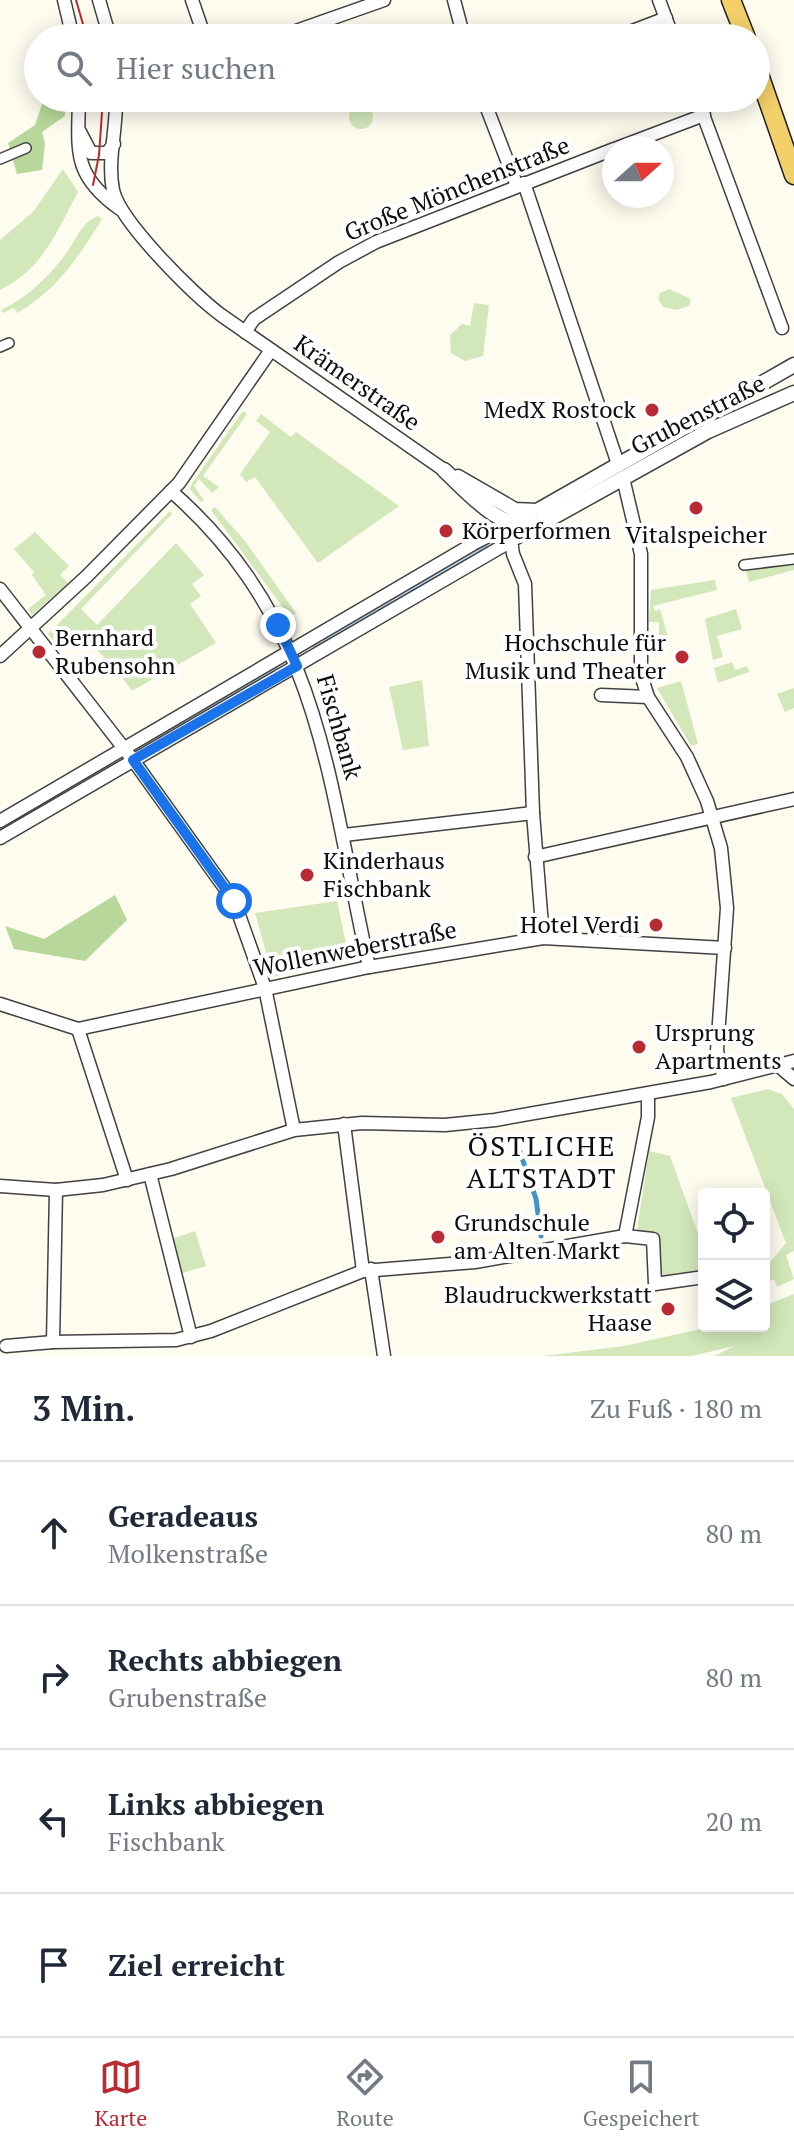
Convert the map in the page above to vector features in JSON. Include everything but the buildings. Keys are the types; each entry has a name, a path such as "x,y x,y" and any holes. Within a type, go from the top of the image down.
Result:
{"main road":[{"path":"731,0 740,24"},
{"path":"770,106 794,175"}],"street":[{"path":"64,0 70,24"},
{"path":"99,0 106,24"},
{"path":"192,0 200,24"},
{"path":"316,24 384,0"},
{"path":"454,0 460,24"},
{"path":"659,0 668,24"},
{"path":"650,24 666,18"},
{"name":"Krämerstraße","path":"79,112 80,163 93,185 122,211 189,288 245,332 444,470 538,518"},
{"path":"115,112 113,193 122,211"},
{"path":"489,112 520,185 618,466 641,554 638,649 648,697 687,757 713,818 727,888 725,948 717,1023 717,1051 724,1079"},
{"path":"703,112 782,328"},
{"name":"Große Mönchenstraße","path":"648,136 704,115"},
{"path":"79,121 82,142 91,153 107,153 114,144"},
{"path":"0,159 26,148"},
{"name":"Große Mönchenstraße","path":"245,332 254,319 354,253 602,153"},
{"path":"0,656 171,491 271,350"},
{"name":"Grubenstraße","path":"0,838 510,541 538,518 618,466 794,365"},
{"name":"Grubenstraße","path":"618,466 794,393"},
{"name":"Krämerstraße","path":"444,470 475,500 511,524"},
{"name":"Fischbank","path":"171,491 221,541 263,601 292,651 329,767 369,967"},
{"path":"504,503 511,524 510,541 525,584 535,857 543,938"},
{"path":"0,821 511,524 538,518"},
{"path":"744,565 794,559"},
{"path":"0,589 133,760 226,888 246,930 265,988 294,1130"},
{"path":"601,695 648,697"},
{"path":"535,857 794,799"},
{"path":"344,835 533,813"},
{"name":"Wollenweberstraße","path":"78,1029 369,967 543,938 725,948"},
{"path":"0,1004 78,1029 127,1180"},
{"path":"0,1186 56,1190 127,1180 294,1130 344,1124 472,1123 648,1094 794,1061"},
{"path":"779,1066 794,1079"},
{"path":"625,1236 648,1117 648,1094"},
{"path":"344,1124 384,1356"},
{"path":"150,1174 191,1337"},
{"path":"53,1342 56,1190"},
{"path":"6,1346 176,1340 367,1270 475,1262 625,1236 653,1239 655,1284 698,1278"},
{"path":"176,1340 177,1356"}],"green space":[{"path":"39,112 65,112 65,116 42,132 45,143 42,170 17,174 8,143 35,125"},
{"path":"351,112 372,113 372,121 365,128 357,128 350,121"},
{"path":"63,169 78,192 63,221 38,260 0,290 0,240 33,212"},
{"path":"98,216 102,219 75,260 55,283 17,313 14,308 3,313 1,310 44,279 65,255 82,228"},
{"path":"669,289 691,299 689,306 676,310 663,307 658,299 660,293"},
{"path":"474,303 489,305 483,356 465,361 451,353 450,335 462,324 470,326"},
{"path":"243,411 247,414 203,476 219,487 212,493 199,479 194,486 204,500 201,502 190,489 191,485"},
{"path":"261,414 291,437 296,432 399,506 318,563 255,477 246,482 240,474 270,432 256,421"},
{"path":"215,507 245,541 296,613 290,617 211,510"},
{"path":"170,511 172,514 81,609 97,625 176,543 204,575 192,584 201,596 190,604 216,643 132,691 116,669 78,631 59,647 48,634"},
{"path":"35,532 69,566 60,575 68,583 32,615 28,609 46,595 32,575 34,572 14,549"},
{"path":"794,560 794,570 749,582 744,565"},
{"path":"715,580 717,590 653,606 655,611 660,609 669,641 648,645 648,637 659,636 659,622 649,622 651,590"},
{"path":"736,609 742,629 717,636 723,657 713,660 705,619"},
{"path":"732,662 735,670 747,666 749,672 718,683 714,668"},
{"path":"422,680 429,746 403,750 389,687"},
{"path":"681,681 698,744 691,746 657,688"},
{"path":"794,688 794,708 785,712 777,694"},
{"path":"115,895 127,920 85,961 14,949 5,926 44,939"},
{"path":"337,901 349,958 273,977 255,913"},
{"path":"768,1089 782,1094 794,1109 794,1251 786,1255 794,1279 777,1287 774,1279 770,1281 770,1262 786,1243 770,1201 770,1188 765,1188 731,1098"},
{"path":"649,1151 670,1156 698,1233 698,1278 655,1284 653,1239 636,1237"},
{"path":"195,1231 206,1266 179,1274 169,1240"},
{"path":"794,1294 794,1356 714,1356 735,1346 691,1356 543,1356 624,1346 698,1330 698,1332 770,1332 770,1304"}],"waterway":[{"path":"320,644 481,550"},
{"path":"152,742 272,672"},
{"path":"0,830 105,770"},
{"path":"520,1152 536,1199 541,1236"}],"tram line":[{"path":"76,0 83,24"},
{"path":"93,185 102,112"}],"place":[{"name":"MedX Rostock","path":"652,410"},
{"name":"Vitalspeicher","path":"696,508"},
{"name":"Körperformen","path":"446,531"},
{"name":"Bernhard Rubensohn","path":"39,652"},
{"name":"Hochschule für Musik und Theater","path":"682,657"},
{"name":"Kinderhaus Fischbank","path":"307,875"},
{"name":"Hotel Verdi","path":"656,925"},
{"name":"Ursprung Apartments","path":"639,1047"},
{"name":"Grundschule am Alten Markt","path":"438,1237"},
{"name":"Blaudruckwerkstatt Haase","path":"668,1309"}],"district":[{"name":"ÖSTLICHE ALTSTADT","path":"542,1162"}],"route":[{"path":"234,901 133,760 297,666 278,625"}]}
